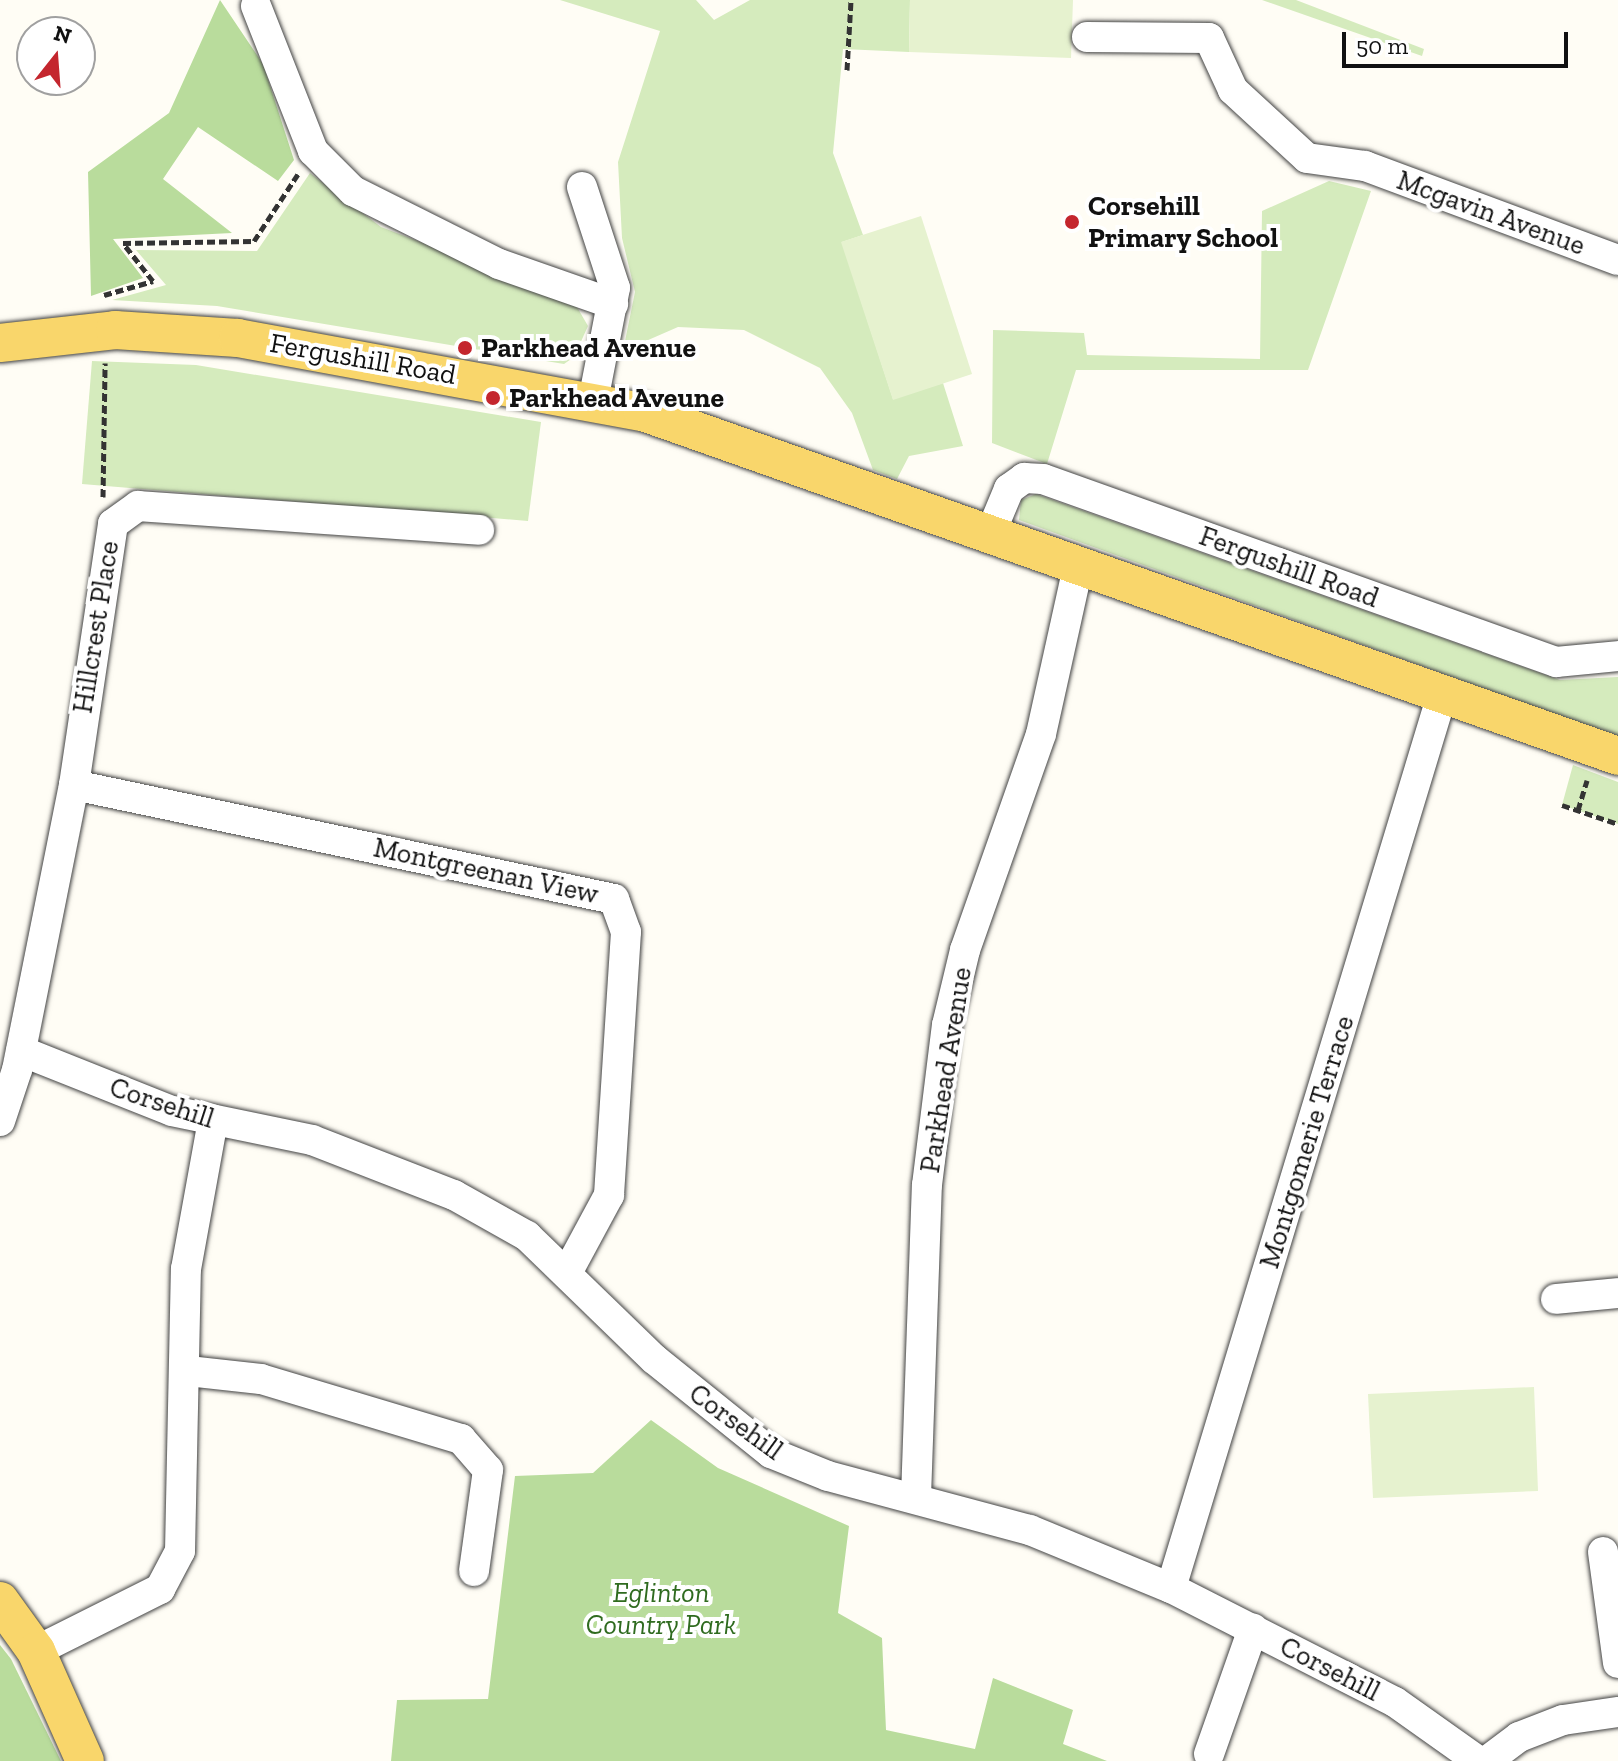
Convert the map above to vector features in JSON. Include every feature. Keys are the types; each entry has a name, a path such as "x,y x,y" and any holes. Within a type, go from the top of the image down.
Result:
{"main road":[{"name":"Fergushill Road","path":"0,343 106,344 238,338 593,401 991,532 1618,756"},
{"path":"0,1601 36,1651 85,1761"}],"street":[{"path":"256,6 313,151 353,191 425,232 613,304"},
{"name":"Mcgavin Avenue","path":"1087,37 1209,38 1233,90 1307,158 1365,166 1618,260"},
{"path":"582,187 614,271 613,304 593,401"},
{"name":"Fergushill Road","path":"991,532 1009,489 1024,478 1043,479 1556,662 1618,656"},
{"name":"Hillcrest Place","path":"0,1121 21,1051 74,785 107,540 125,511 479,530"},
{"name":"Parkhead Avenue","path":"916,1497 927,1185 947,1025 1041,734 1079,563"},
{"name":"Montgomerie Terrace","path":"1171,1588 1442,695"},
{"name":"Montgreenan View","path":"74,785 614,899 626,932 609,1195 568,1271"},
{"name":"Corsehill","path":"21,1051 213,1121 312,1140 398,1170 501,1219 568,1271 654,1359 771,1453 828,1476 916,1497 1030,1530 1171,1588 1395,1702 1478,1761"},
{"path":"36,1651 141,1602 169,1576 184,1529 188,1371 186,1269 213,1121"},
{"path":"1556,1299 1618,1293"},
{"path":"188,1371 261,1379 461,1439 488,1470 474,1571"},
{"path":"1603,1552 1618,1663"},
{"path":"1209,1754 1253,1629"},
{"path":"1487,1761 1519,1737 1563,1720 1618,1712"}],"path":[{"path":"847,70 851,0"},
{"path":"103,458 106,344 102,296 153,281 123,243 254,241 313,151"},
{"path":"1562,805 1618,824"}],"green space":[{"path":"220,0 263,64 294,160 278,181 198,127 163,179 232,233 113,239 143,278 91,296 88,172 169,113"},
{"path":"560,0 696,0 714,20 750,0 910,0 909,52 843,49 833,153 863,235 842,242 893,399 943,383 963,446 909,456 897,479 873,470 852,413 820,368 744,330 678,327 623,351 635,292 622,238 618,162 660,31"},
{"path":"910,0 1073,0 1071,58 909,52"},
{"path":"1262,0 1296,0 1424,49 1422,56"},
{"path":"310,173 381,227 573,300 588,326 574,357 564,364 217,306 112,300 166,285 136,250 257,251"},
{"path":"1329,181 1371,191 1308,370 1076,370 1047,464 992,443 993,330 1084,333 1087,355 1260,359 1262,211"},
{"path":"921,216 972,374 893,400 841,242"},
{"path":"92,361 196,365 541,422 528,521 82,484"},
{"path":"1036,494 1560,680 1618,677 1618,737 1019,520 1021,500"},
{"path":"1573,765 1618,782 1618,824 1562,805"},
{"path":"1534,1387 1538,1491 1373,1498 1368,1394"},
{"name":"Eglinton Country Park","path":"651,1420 718,1468 849,1526 838,1613 882,1638 886,1730 975,1749 993,1678 1073,1710 1063,1744 1107,1761 391,1761 397,1700 488,1699 515,1476 593,1473"},
{"path":"0,1645 11,1659 61,1761 0,1761"}],"place":[{"name":"Corsehill Primary School","path":"1072,222"},
{"name":"Parkhead Avenue","path":"465,348"},
{"name":"Parkhead Aveune","path":"493,398"}]}
